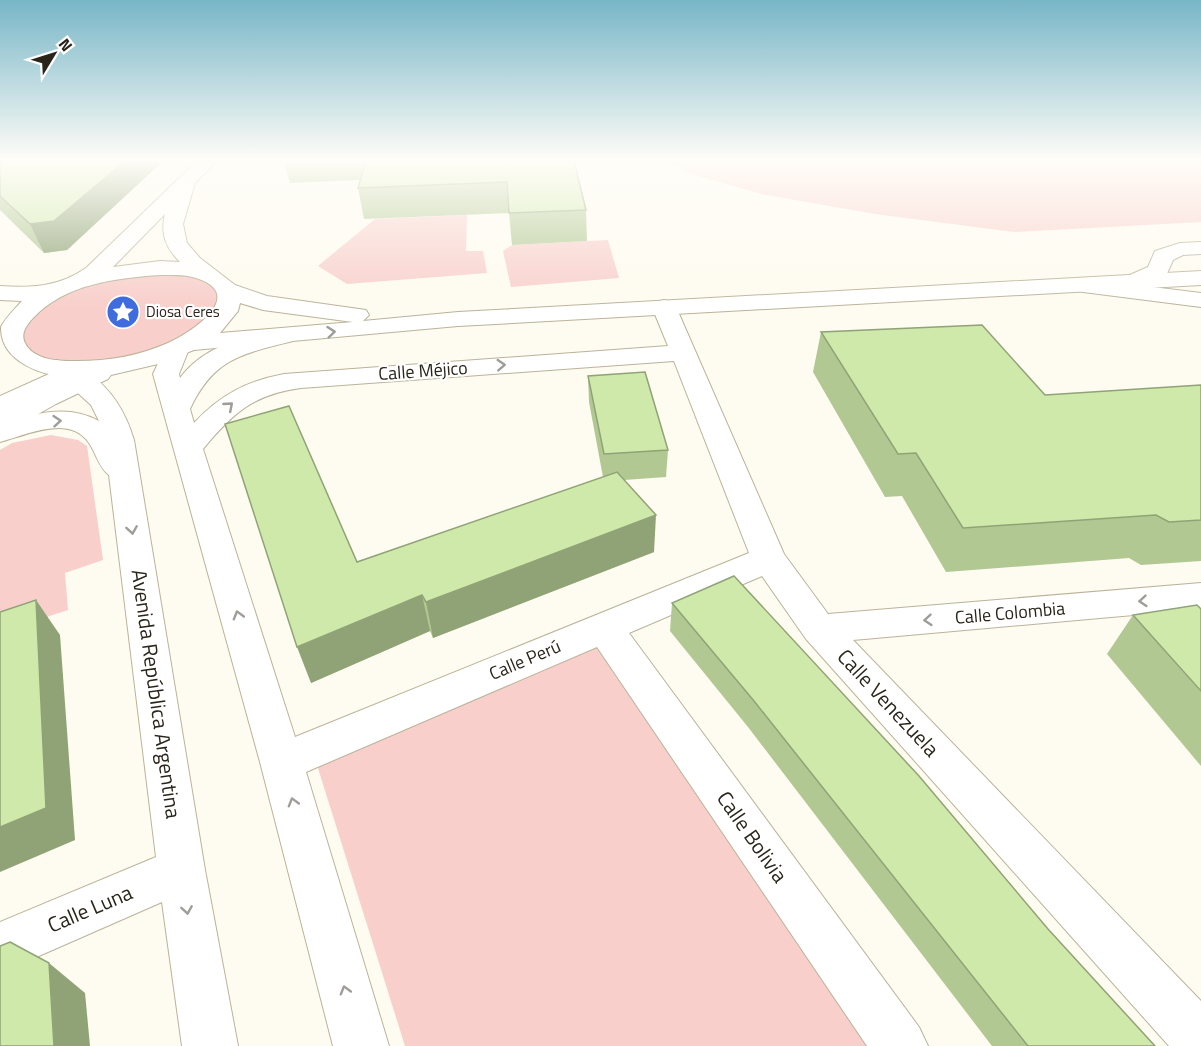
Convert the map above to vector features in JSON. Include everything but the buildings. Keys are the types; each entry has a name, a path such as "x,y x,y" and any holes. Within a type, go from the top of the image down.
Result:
{"street":[{"path":"79,372 31,362 5,340 23,314 35,304 94,273 159,210"},
{"path":"175,210 175,246 184,257 218,280 227,290 263,303 319,311 458,320"},
{"path":"1133,282 1158,271 1163,256 1180,249 1201,248"},
{"path":"0,293 30,296 131,270 186,269 206,274"},
{"path":"0,406 79,372 141,361 183,346 458,320 1201,278"},
{"path":"1083,285 1201,300"},
{"path":"227,290 230,304 222,318 183,346 166,374 282,762 361,1046"},
{"name":"Calle Venezuela","path":"664,307 681,353 769,559 819,629 1201,1041"},
{"path":"176,409 186,385 202,367 217,357 245,345 284,336"},
{"name":"Calle Méjico","path":"188,448 207,426 238,399 255,390 275,384 301,380 681,353"},
{"path":"0,424 46,398 79,372"},
{"name":"Avenida República Argentina","path":"79,372 115,420 121,442 181,870 210,1046"},
{"path":"0,433 62,419 80,421 92,428 101,440 125,483"},
{"name":"Calle Perú","path":"282,762 769,559"},
{"name":"Calle Colombia","path":"819,629 1201,596"},
{"name":"Calle Bolivia","path":"604,627 900,1046"},
{"name":"Calle Luna","path":"0,948 181,870"}],"shaded area":[{"path":"851,210 1201,210 1201,222 1014,232"},
{"path":"467,215 466,251 483,251 487,273 347,284 318,266 375,219"},
{"path":"608,240 619,278 511,287 503,251 512,245"},
{"path":"109,274 206,274 229,304 159,356 43,366 11,335 35,304"},
{"path":"51,435 78,440 87,446 103,560 65,573 68,610 0,632 0,450 12,443"},
{"path":"596,646 871,1046 405,1046 317,765"}],"place":[{"name":"Diosa Ceres","path":"123,312"}]}
